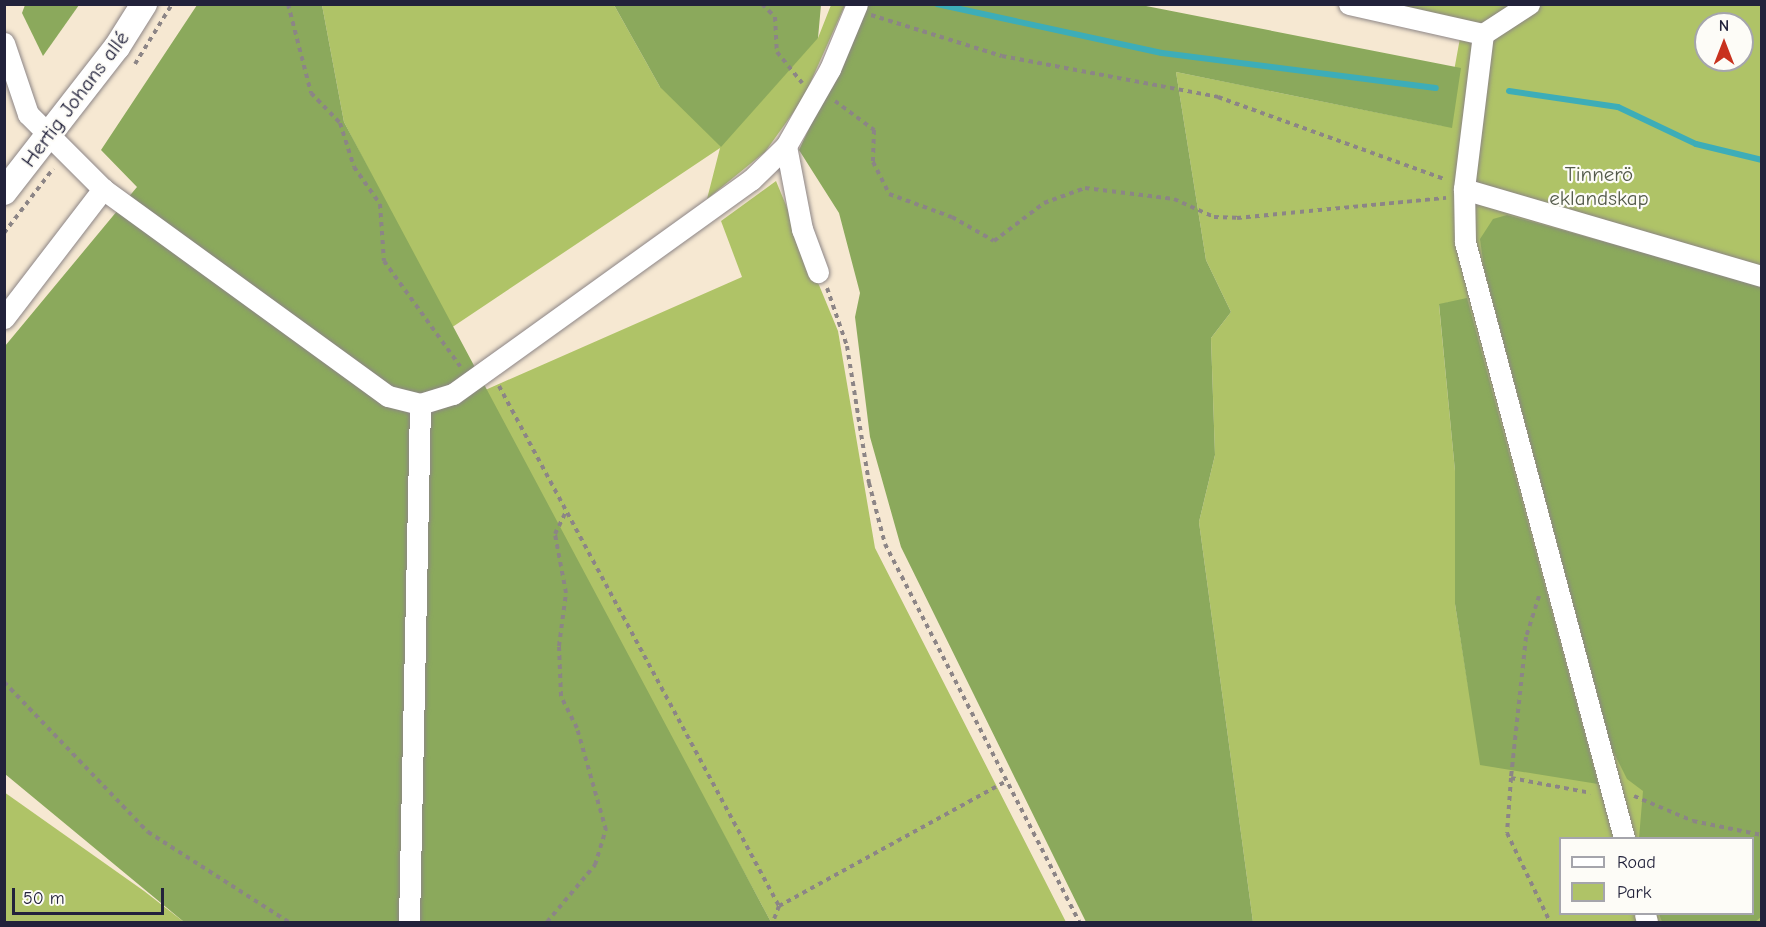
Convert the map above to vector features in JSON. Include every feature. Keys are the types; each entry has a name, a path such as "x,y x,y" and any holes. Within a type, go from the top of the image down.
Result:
{"street":[{"name":"Hertig Johans allé","path":"4,192 144,4"},
{"path":"1349,4 1483,34 1529,4"},
{"path":"4,43 17,93 47,137 103,189 388,396 420,404 437,401 482,373 751,180 786,146 818,92 856,7"},
{"path":"1483,34 1464,191 1465,242 1550,574 1624,837"},
{"path":"786,146 802,229 818,272"},
{"path":"4,318 103,189"},
{"path":"1464,191 1761,276"},
{"path":"409,922 420,404"}],"path":[{"path":"288,4 311,93 340,123 350,158 380,204 384,261 438,340 482,373 566,510 779,906"},
{"path":"762,4 775,17 777,52 798,81 855,111 874,130 873,162 889,195 952,218 994,241 1044,203 1085,188 1174,199 1214,218 1428,203 1464,191"},
{"path":"856,7 1002,56 1218,97 1317,137 1419,165 1464,191"},
{"path":"818,272 845,338 869,483 885,544 1079,922"},
{"path":"547,922 595,866 606,830 577,729 561,696 559,646 566,593 555,534 566,510"},
{"path":"1550,574 1526,637 1507,833 1550,922"},
{"path":"4,682 148,832 289,922"},
{"path":"1511,778 1611,791 1693,821 1761,836"},
{"path":"773,922 779,906 1006,781"}],"green space":[{"path":"25,5 79,5 43,56 22,13"},
{"path":"197,5 322,5 344,122 771,922 184,922 5,774 5,346 137,187 101,150"},
{"path":"322,5 614,5 660,87 818,38 831,5 845,5 803,99 765,152 707,199 720,148 451,328 344,122"},
{"path":"614,5 821,5 818,38 721,147 660,87"},
{"path":"867,5 1141,5 1461,68 1452,128 1176,72 1206,260 1231,312 1211,338 1215,455 1199,522 1253,922 1086,922 901,547 870,437 855,317 860,293 839,213 799,150"},
{"name":"Tinnerö eklandskap","path":"1339,5 1761,5 1761,922 1650,922 1647,915 1754,915 1754,837 1559,837 1559,915 1635,915 1637,922 1253,922 1199,522 1215,455 1211,338 1231,312 1206,260 1176,72 1444,126 1460,38","holes":["1450,302 1468,685 1455,604 1455,471 1439,305"]},
{"path":"776,181 838,331 875,548 1066,922 771,922 483,391 742,277 721,221"},
{"path":"1507,215 1761,285 1762,916 1755,922 1662,922 1659,915 1754,915 1754,837 1639,837 1643,791 1627,779 1612,749 1484,268 1480,239 1493,219"},
{"path":"1467,298 1598,784 1480,765 1455,604 1455,471 1439,304"},
{"path":"4,792 144,891 184,922 5,922"}],"waterway":[{"path":"937,4 1162,53 1436,88"},
{"path":"1509,91 1618,107 1696,144 1762,160"}]}
